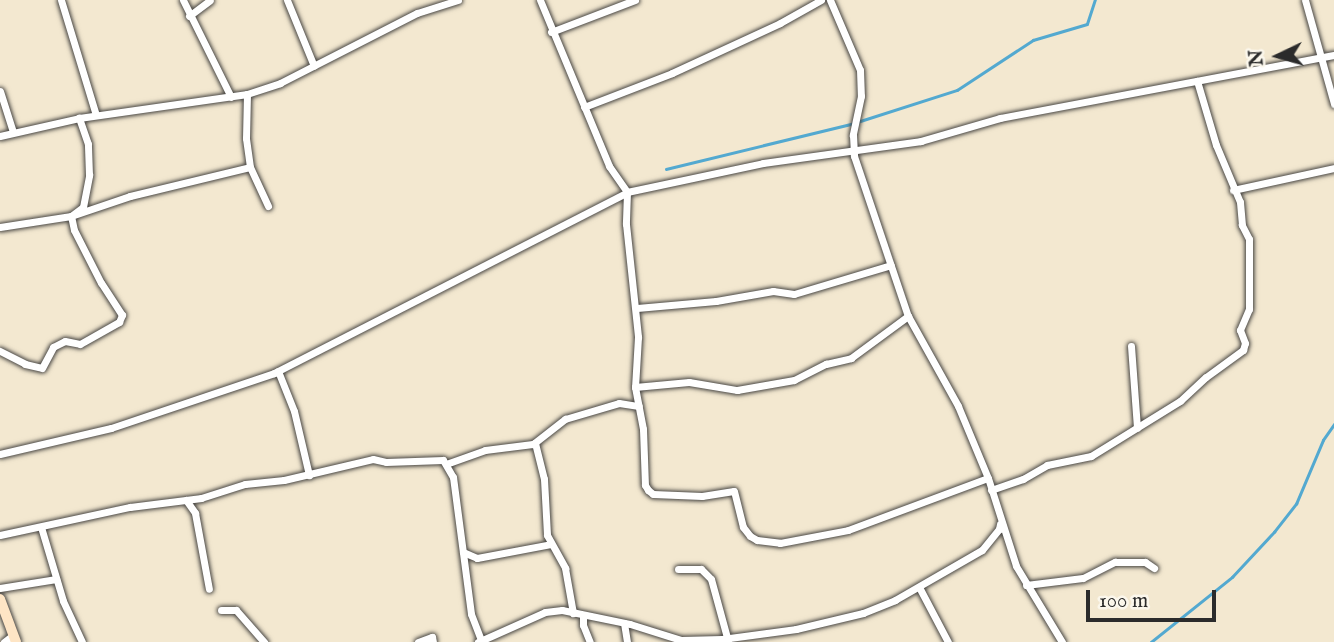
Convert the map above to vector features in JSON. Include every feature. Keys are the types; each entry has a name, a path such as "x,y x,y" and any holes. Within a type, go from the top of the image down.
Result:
{"street":[{"path":"61,0 96,115"},
{"path":"183,0 231,97"},
{"path":"189,16 210,0"},
{"path":"286,0 314,66"},
{"path":"0,136 96,115 247,94 314,66 417,12 458,0"},
{"path":"540,0 551,32 609,166 627,192 626,224 637,308 635,387 645,485 648,490 653,494 702,496 734,491 743,527 757,540 804,541 848,530 988,478"},
{"path":"551,32 635,0"},
{"path":"584,107 671,73 780,23 821,0"},
{"path":"830,0 860,70 861,96 853,149 908,316 958,406 988,478 1000,523 1026,584 1062,642"},
{"path":"1305,0 1334,104"},
{"path":"0,454 111,428 278,371 627,192 763,163 921,141 1000,118 1334,55"},
{"path":"991,490 1023,479 1047,465 1091,456 1180,401 1206,377 1243,350 1245,343 1240,330 1249,309 1249,239 1198,81"},
{"path":"0,91 13,132"},
{"path":"247,94 246,138 250,167 268,206"},
{"path":"71,216 83,207 89,175 88,144 79,118"},
{"path":"0,228 71,216 130,196 250,167"},
{"path":"1233,190 1334,168"},
{"path":"0,351 25,364 42,368 53,347 65,341 80,344 119,322 122,315 101,283 74,230 71,216"},
{"path":"637,308 716,301 774,291 794,294 891,265"},
{"path":"635,387 689,382 737,390 794,380 826,364 851,358 908,316"},
{"path":"1131,346 1137,428"},
{"path":"278,371 294,411 309,475"},
{"path":"446,464 485,450 535,443 565,419 619,403 639,406"},
{"path":"535,443 544,479 547,535 565,568 573,613"},
{"path":"0,535 130,507 186,500 245,484 309,475 373,459 386,462 443,460 453,477 471,614 480,642 545,612 573,613 624,623 681,640 728,640 796,629 863,612 919,587 982,550 999,529 1000,523"},
{"path":"186,500 195,513 209,589"},
{"path":"41,527 56,579 82,642"},
{"path":"463,552 477,558 551,544"},
{"path":"1026,584 1071,581 1115,562 1145,562 1154,568"},
{"path":"678,569 701,569 712,579 728,640"},
{"path":"0,588 56,579"},
{"path":"919,587 948,642"},
{"path":"0,599 11,640"},
{"path":"221,610 236,610 260,641"},
{"path":"583,616 583,625 590,642"},
{"path":"624,623 627,642"},
{"path":"418,642 432,637 433,642"}],"waterway":[{"path":"666,169 854,123 957,90 1033,40 1087,24 1095,0"},
{"path":"1151,642 1232,577 1274,532 1296,504 1323,440 1334,424"}]}
